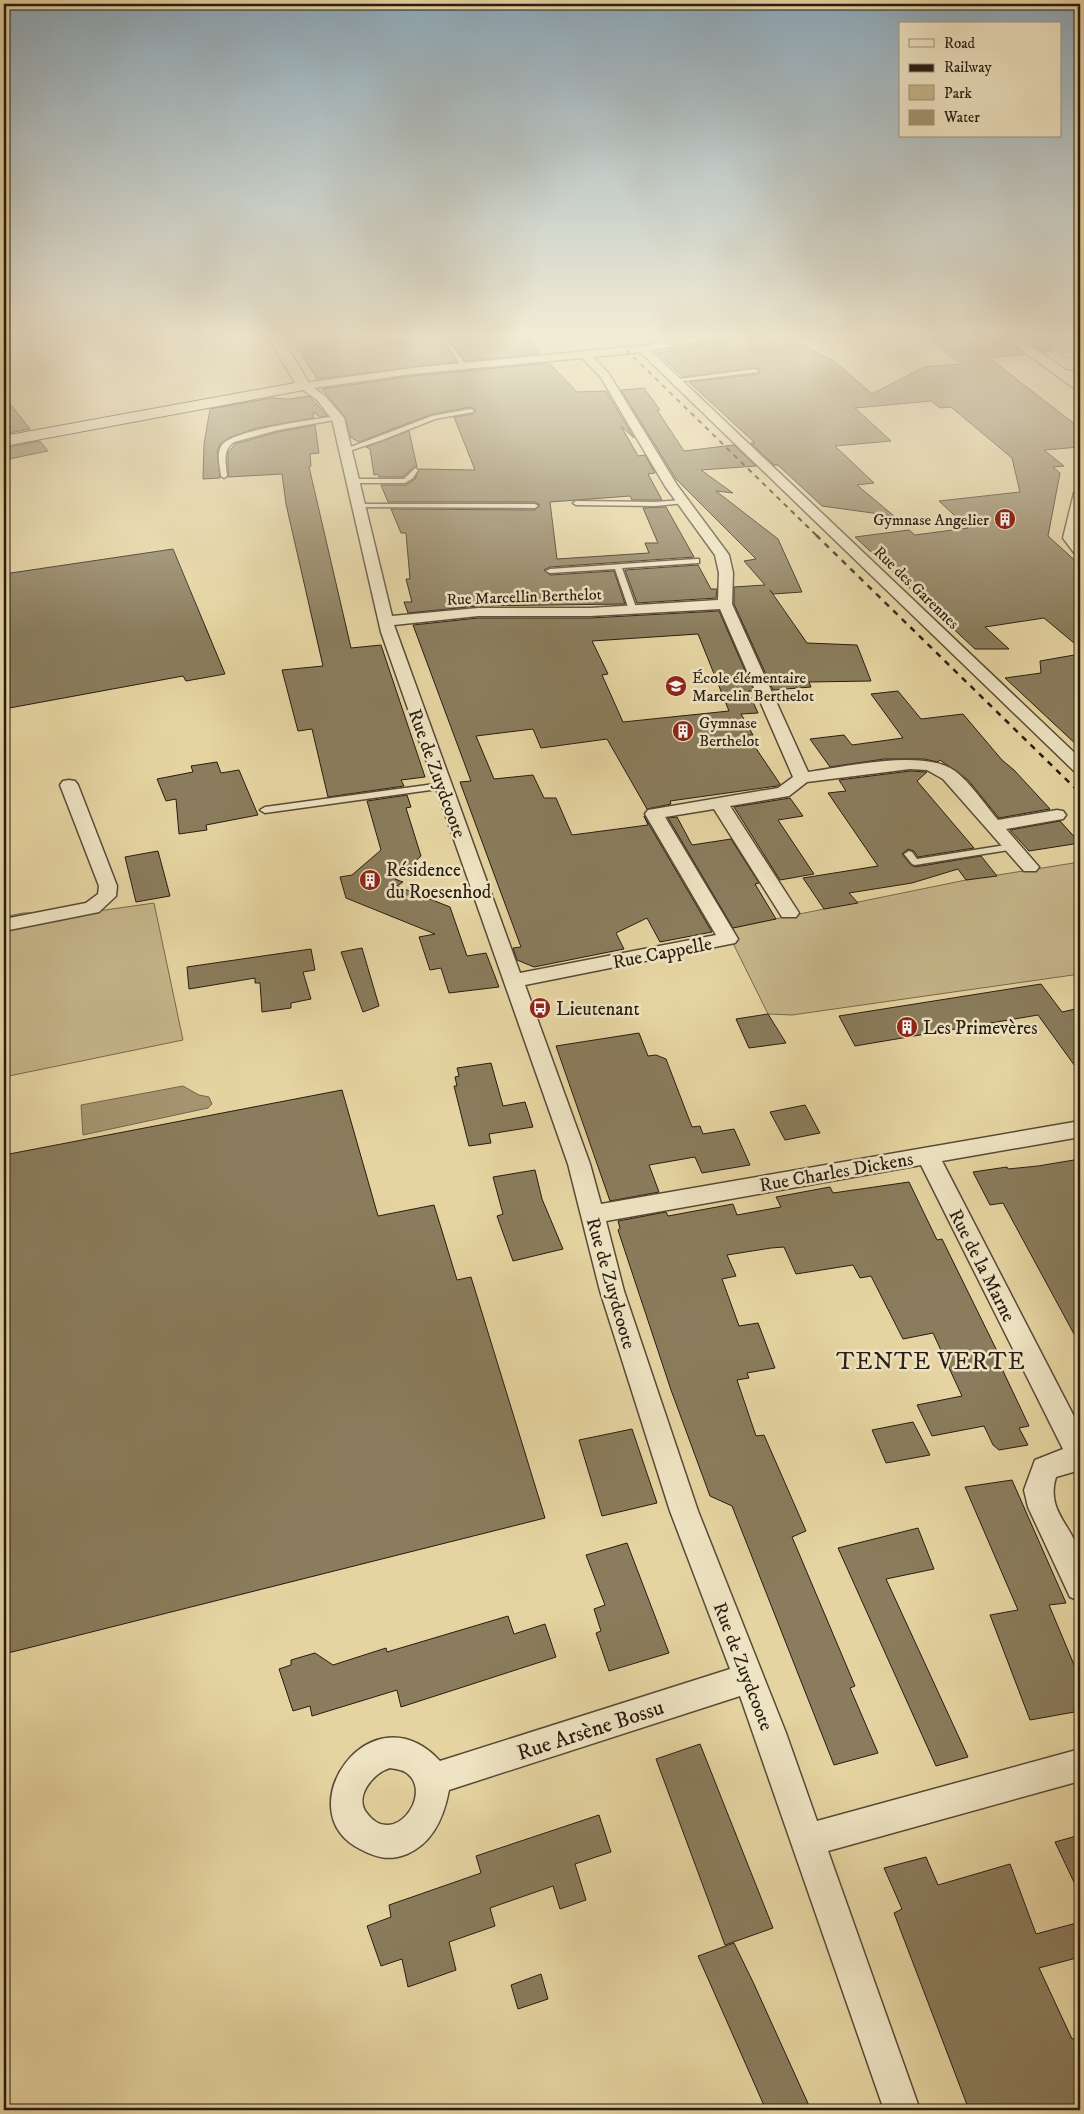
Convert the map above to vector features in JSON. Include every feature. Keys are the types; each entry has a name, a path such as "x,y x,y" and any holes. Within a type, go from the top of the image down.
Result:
{"street":[{"path":"4,441 39,435"},
{"name":"Rue de Zuydcoote","path":"342,435 357,506 385,621 442,786 579,1164 614,1299 675,1487 749,1678 808,1840 902,2110"},
{"path":"640,435 668,481 724,558 726,572 724,604 802,778"},
{"name":"Rue des Garennes","path":"732,435 1080,767"},
{"path":"1080,494 1070,538 1080,551"},
{"name":"Rue Marcellin Berthelot","path":"385,621 478,612 633,610 724,604"},
{"path":"789,913 719,803 782,792 802,778 910,764 926,764 949,775 1030,867"},
{"path":"4,925 92,908 108,893 108,886 69,785"},
{"name":"Rue Cappelle","path":"513,981 728,939 654,814 719,803"},
{"path":"994,826 1057,815"},
{"name":"Rue Charles Dickens","path":"592,1214 1080,1128"},
{"name":"Rue de la Marne","path":"927,1154 1080,1457 1059,1462 1045,1469 1041,1475 1038,1490 1042,1507 1080,1587"},
{"name":"Rue Arsène Bossu","path":"431,1780 749,1678"},
{"path":"808,1840 1080,1765"}],"lane":[{"path":"224,476 224,448 229,442 253,435"},
{"path":"346,450 391,435"},
{"path":"352,481 405,481 411,478 415,470"},
{"path":"576,503 655,504 683,502"},
{"path":"357,506 535,506"},
{"name":"Rue Marcellin Berthelot","path":"550,571 696,561"},
{"name":"Rue Marcellin Berthelot","path":"618,566 633,610"},
{"path":"265,810 442,786"},
{"path":"909,854 915,862 1012,847"}],"green space":[{"path":"1080,862 1080,948 1076,949 1080,955 1080,974 792,1015 768,1014 726,929 966,880"},
{"path":"154,903 183,1040 4,1077 4,917 23,913 91,912"}],"water":[{"path":"183,1086 199,1095 209,1097 212,1104 208,1108 83,1135 81,1105"}],"building":[{"path":"206,435 238,435 228,438 220,444 217,451 220,478 203,479"},
{"path":"268,435 316,435 319,453 310,454 311,466 309,467 351,648 381,645 425,777 401,780 404,786 328,797 312,729 298,731 282,670 323,666 286,504 282,474 228,477 228,453 235,444"},
{"path":"349,435 378,435 359,442 350,437"},
{"path":"399,435 410,435 417,467 414,467 403,477 379,477 378,474 374,475 370,449 366,447"},
{"path":"461,435 626,435 638,456 645,455 655,473 648,474 662,500 632,500 630,496 550,502 557,559 649,553 645,543 658,543 643,508 666,507 694,557 550,567 544,570 550,575 614,571 625,604 478,606 408,613 404,602 412,602 406,579 410,579 406,533 401,533 391,509 535,510 540,505 535,502 388,502 381,485 406,485 415,479 419,469 475,470"},
{"path":"649,435 673,435 684,451 734,445 756,466 701,470 733,493 716,491 778,539 802,592 773,594 770,590 807,643 857,645 871,681 809,682 811,687 773,690 734,604 734,587 765,585 744,561 756,559 676,479"},
{"path":"746,435 884,435 891,441 835,446 874,483 857,485 894,516 822,506 751,443 755,443"},
{"path":"984,435 1080,435 1080,447 1044,450 1064,466 1053,467 1060,473 1048,536 1080,565 1080,648 1044,618 985,627 1009,649 975,649 855,537 909,530 915,535 968,528 939,501 1020,492 1012,458"},
{"path":"40,441 48,451 4,460 4,448"},
{"path":"173,549 225,674 186,681 183,676 4,709 4,574"},
{"path":"698,565 711,589 717,589 716,598 637,603 625,570"},
{"path":"719,611 754,691 748,691 758,713 741,714 753,735 747,735 780,784 777,786 670,801 671,804 647,809 607,739 541,748 533,729 476,736 494,779 533,775 544,798 556,798 572,835 648,825 644,816 712,932 660,942 647,918 616,933 624,949 534,967 517,960 513,948 521,947 460,782 471,781 413,625 478,618 590,618","holes":["698,634 729,711 623,722 602,675 608,674 592,641"]},
{"path":"1080,654 1080,748 1005,678 1041,673 1040,661"},
{"path":"898,691 921,719 963,714 1002,760 1014,770 1050,809 999,818 968,780 940,760 938,762 924,759 884,759 830,767 810,739 844,735 852,745 903,738 871,694"},
{"path":"217,762 221,773 239,770 258,815 206,825 207,830 179,834 176,799 166,801 157,779 193,772 191,766"},
{"path":"910,771 927,772 917,781 974,848 918,857 914,851 908,849 902,854 911,865 915,867 981,856 997,876 966,880 958,869 912,883 849,893 858,903 824,909 803,878 878,866 828,793 846,791 839,780"},
{"path":"407,795 411,807 406,808 421,856 395,879 403,882 397,886 450,907 467,956 486,953 499,987 449,993 441,968 430,970 419,937 435,934 346,898 340,877 352,875 381,850 367,801"},
{"path":"790,798 803,816 778,820 814,874 780,880 734,807"},
{"path":"677,817 692,845 731,839 759,883 755,884 776,919 733,928 668,818"},
{"path":"1060,821 1080,843 1029,851 1010,830"},
{"path":"158,851 170,896 136,902 125,857"},
{"path":"362,948 379,1006 363,1012 341,952"},
{"path":"311,949 315,970 303,972 311,999 291,1003 291,1008 262,1012 260,983 255,983 255,978 189,989 187,967"},
{"name":"Les Primevères","path":"1041,984 1062,1012 1080,1008 1080,1073 1038,1015 855,1046 839,1016"},
{"path":"768,1014 786,1043 749,1048 736,1019"},
{"path":"639,1033 648,1056 656,1055 666,1059 692,1127 700,1126 703,1134 734,1129 750,1165 702,1173 695,1157 649,1165 659,1192 610,1201 556,1046"},
{"path":"491,1063 503,1106 525,1102 533,1127 489,1134 491,1143 469,1146 454,1086 457,1086 455,1077 459,1076 457,1068"},
{"path":"342,1090 378,1216 434,1205 457,1280 471,1277 545,1518 4,1654 4,1155"},
{"path":"805,1105 820,1133 785,1140 770,1112"},
{"path":"1080,1159 1080,1345 1003,1203 990,1205 973,1172 1007,1167 1008,1169 1038,1166"},
{"path":"535,1170 542,1199 563,1249 513,1261 497,1216 503,1214 493,1177"},
{"path":"909,1182 937,1240 942,1239 998,1353 995,1354 1029,1426 1019,1428 1028,1445 999,1450 993,1445 984,1426 932,1436 917,1405 962,1396 933,1333 903,1339 871,1276 860,1278 853,1265 796,1274 784,1247 771,1248 727,1255 736,1276 722,1279 739,1326 758,1323 775,1368 747,1373 749,1378 737,1380 756,1436 764,1435 806,1531 792,1537 855,1686 850,1688 878,1753 834,1765 732,1506 710,1496 671,1390 618,1230 620,1228 618,1221 666,1212 668,1216 733,1204 737,1215 781,1207 776,1197 830,1187 833,1193"},
{"path":"913,1422 930,1455 886,1463 872,1430"},
{"path":"632,1429 657,1503 602,1516 579,1440"},
{"path":"1012,1480 1066,1603 1049,1605 1080,1679 1080,1711 1030,1720 990,1615 1018,1610 965,1487"},
{"path":"918,1528 934,1569 886,1579 968,1757 936,1766 838,1548"},
{"path":"627,1543 669,1653 609,1671 596,1633 601,1631 594,1609 605,1605 586,1555"},
{"path":"508,1616 514,1634 545,1624 556,1657 401,1707 397,1690 312,1716 310,1706 293,1711 279,1669 291,1665 291,1660 315,1653 333,1665 386,1648 387,1652"},
{"path":"700,1744 773,1928 725,1945 656,1759"},
{"path":"599,1815 611,1852 575,1864 586,1900 560,1909 553,1886 490,1908 495,1926 449,1942 456,1970 408,1987 402,1959 381,1966 367,1926 391,1917 389,1905 481,1873 476,1856"},
{"path":"1080,1835 1080,1895 1055,1842"},
{"path":"926,1857 938,1885 1010,1864 1036,1934 1080,1922 1080,1957 1039,1968 1072,2039 1080,2036 1080,2110 969,2110 894,1913 902,1909 884,1868"},
{"path":"734,1943 811,2110 766,2110 698,1956"},
{"path":"541,1974 548,1999 518,2009 511,1985"}],"railway":[{"path":"713,435 817,536"},
{"path":"816,535 1080,793"}],"place":[{"name":"Gymnase Angelier","path":"1005,519"},
{"name":"École élémentaire Marcelin Berthelot","path":"676,686"},
{"name":"Gymnase Berthelot","path":"683,731"},
{"name":"Résidence du Roesenhod","path":"370,880"},
{"name":"Lieutenant","path":"540,1008"},
{"name":"Les Primevères","path":"907,1027"}],"district":[{"name":"TENTE VERTE","path":"931,1361"}]}
